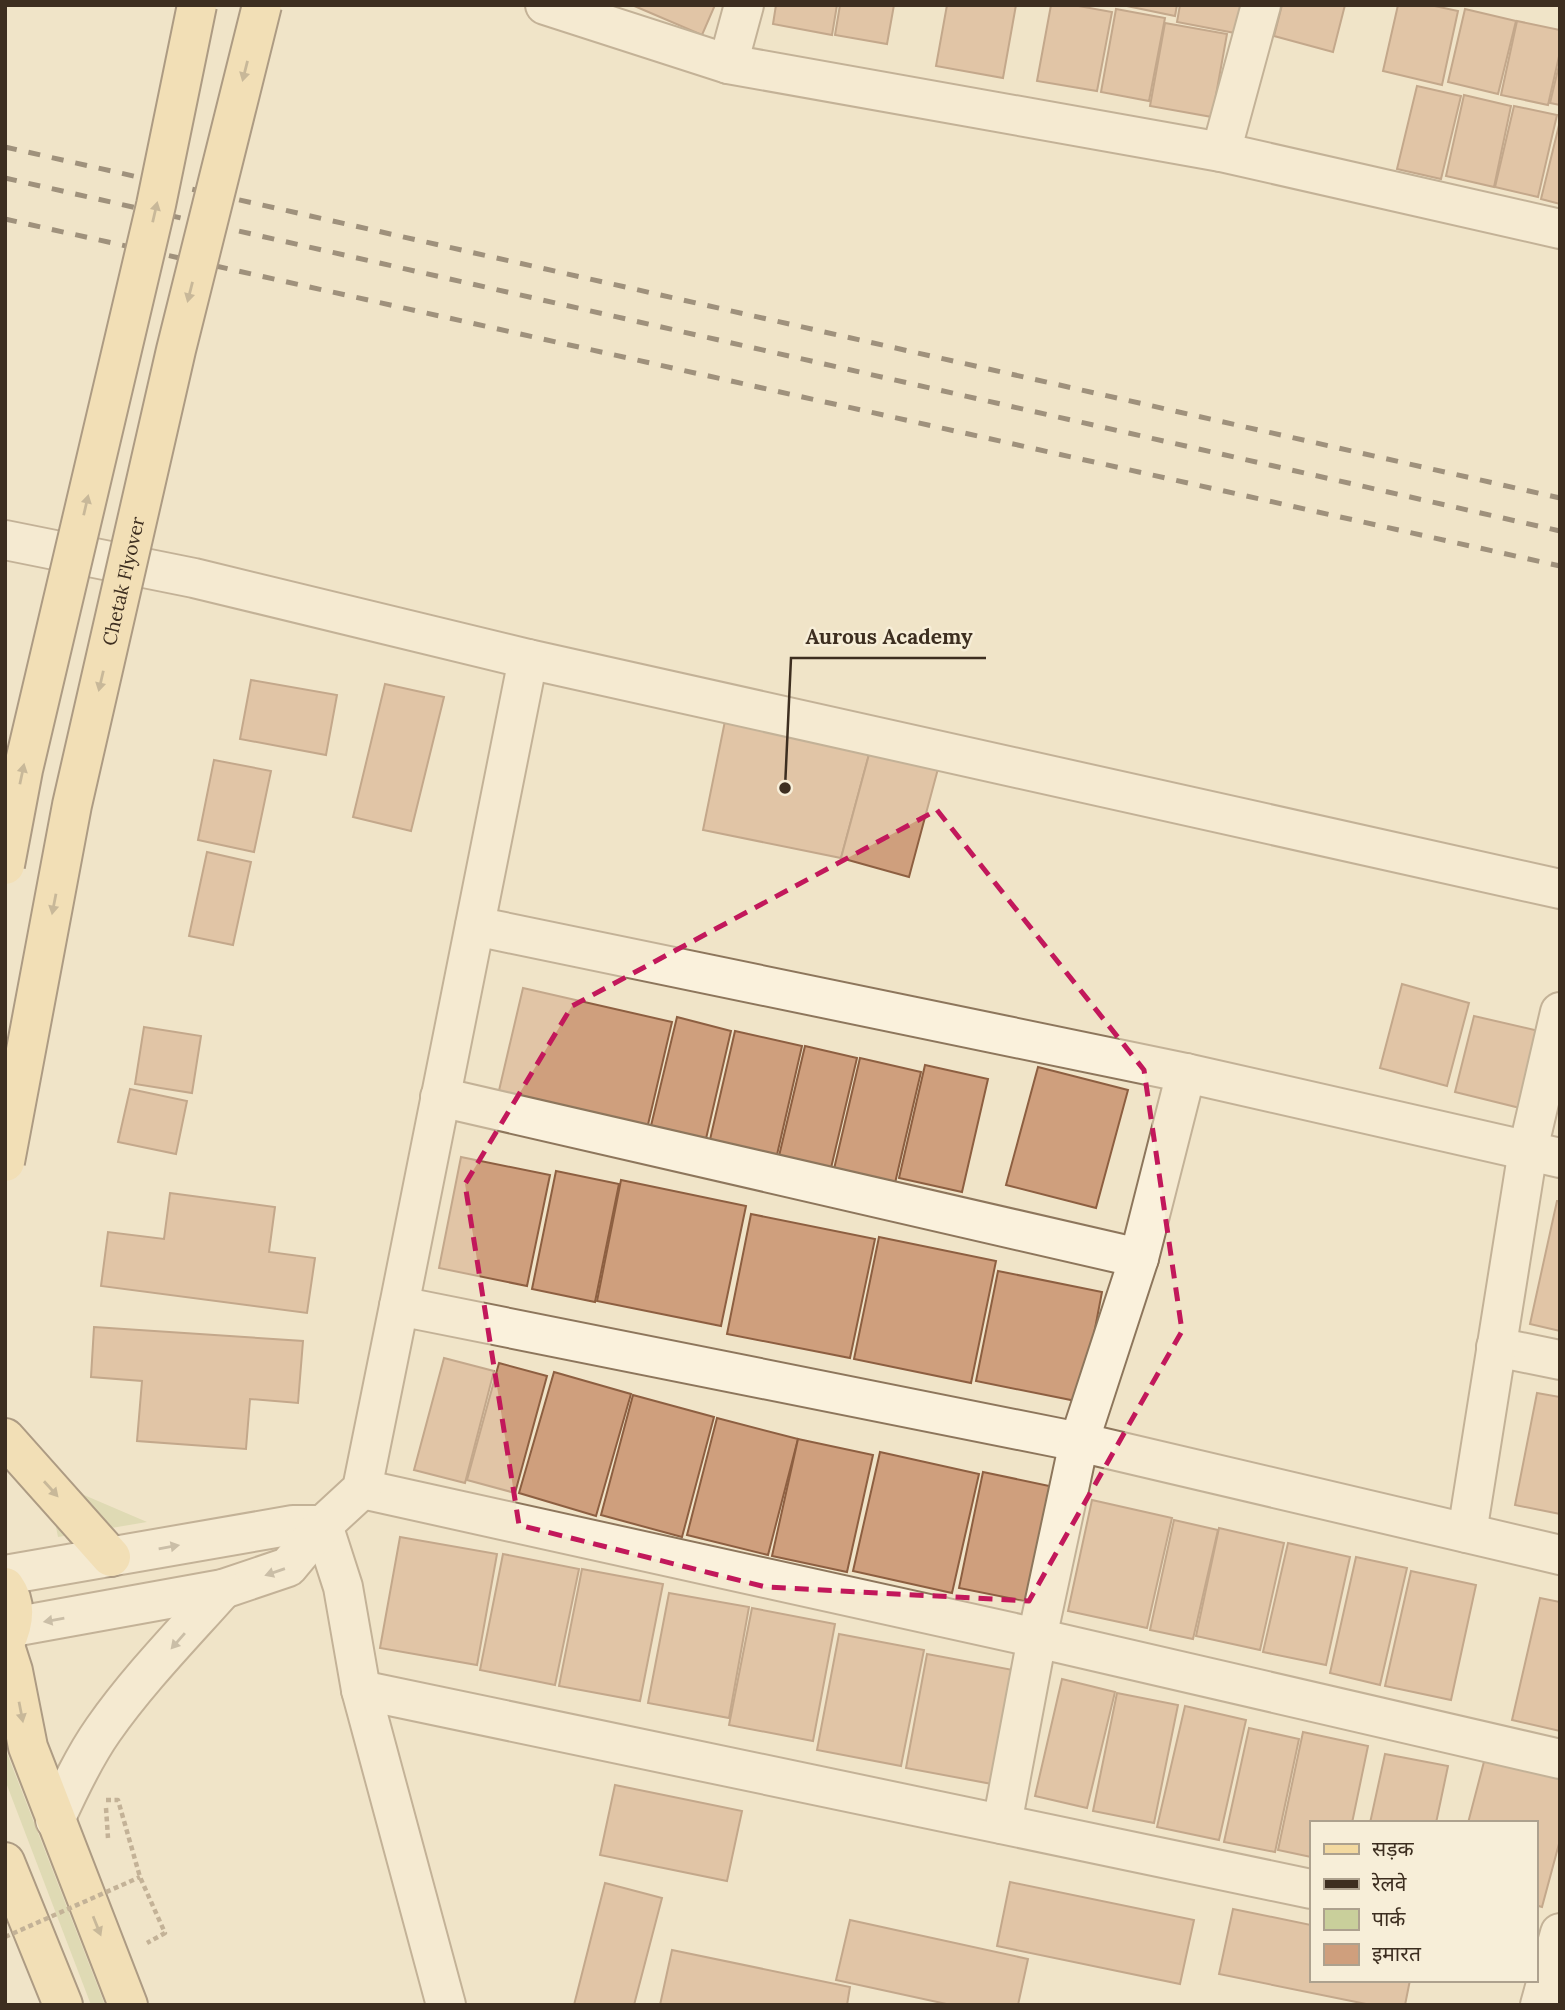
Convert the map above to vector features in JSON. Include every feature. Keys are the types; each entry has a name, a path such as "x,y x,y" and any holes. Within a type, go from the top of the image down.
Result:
{"main road":[{"path":"5,865 23,770 156,205 197,5"},
{"name":"Chetak Flyover","path":"5,1162 75,792 173,364 261,5"},
{"path":"5,1438 111,1557"},
{"path":"5,1587 14,1608 8,1638 28,1747 128,2005"},
{"path":"5,1861 63,2005"}],"street":[{"path":"545,5 728,64 1221,152 1560,229"},
{"path":"728,64 744,5"},
{"path":"1221,152 1261,5"},
{"path":"5,540 194,578 528,659 1560,889"},
{"path":"8,1638 223,1589 288,1567 323,1525 362,1489 528,659"},
{"path":"475,926 1186,1073 1544,1154"},
{"path":"1467,1534 1496,1347 1544,1154 1560,1012"},
{"path":"1002,1824 1037,1638 1079,1442 1139,1258 1186,1073"},
{"path":"440,1097 1139,1258"},
{"path":"399,1306 1079,1442 1560,1555"},
{"path":"1496,1347 1560,1360"},
{"path":"362,1489 1037,1638 1560,1759"},
{"path":"5,1575 293,1525 323,1525"},
{"path":"323,1525 343,1587 361,1689 446,2005"},
{"path":"55,1820 80,1768 102,1731 134,1690 223,1589"},
{"path":"361,1689 1310,1889"},
{"path":"1541,2005 1553,1938"}],"path":[{"path":"108,1842 105,1800 109,1790"},
{"path":"105,1800 118,1800 140,1877 164,1933 146,1943"},
{"path":"5,1937 140,1877"},
{"path":"120,1881 125,1893"},
{"path":"141,1931 151,1956"}],"highlighted area":[{"path":"937,810 1144,1070 1182,1331 1029,1601 766,1587 519,1525 465,1184 572,1006"}],"green space":[{"path":"43,1462 84,1495 147,1522 58,1537"},
{"path":"5,1748 105,2005 91,2005 5,1780"}],"building":[{"path":"632,5 715,5 702,35"},
{"path":"776,5 837,5 832,35 773,24"},
{"path":"840,5 894,5 887,44 835,35"},
{"path":"947,5 1016,5 1003,78 936,66"},
{"path":"1051,5 1073,5 1112,12 1097,91 1037,81"},
{"path":"1122,5 1177,5 1175,16"},
{"path":"1180,5 1241,5 1235,33 1177,22"},
{"path":"1282,5 1345,5 1333,52 1274,36"},
{"path":"1398,5 1430,5 1458,11 1442,85 1383,71"},
{"path":"1116,9 1165,18 1149,101 1101,92"},
{"path":"1465,9 1516,21 1498,94 1448,82"},
{"path":"1517,21 1560,30 1560,52 1548,105 1501,95"},
{"path":"1165,23 1227,34 1212,117 1150,106"},
{"path":"1560,61 1560,105 1550,103"},
{"path":"1417,86 1461,96 1441,179 1397,169"},
{"path":"1464,95 1511,106 1494,187 1446,176"},
{"path":"1514,106 1557,115 1538,197 1495,187"},
{"path":"1560,121 1560,204 1541,199"},
{"path":"251,680 337,695 326,755 240,739"},
{"path":"385,684 444,697 411,831 353,817"},
{"path":"726,716 871,747 841,858 703,830"},
{"path":"871,747 939,765 909,877 841,858"},
{"path":"214,760 271,771 254,852 198,840"},
{"path":"207,852 251,862 233,945 189,936"},
{"path":"1402,984 1469,1003 1447,1086 1380,1068"},
{"path":"523,988 672,1022 646,1133 497,1099"},
{"path":"1474,1016 1543,1032 1524,1109 1455,1092"},
{"path":"677,1017 731,1031 705,1143 650,1130"},
{"path":"144,1027 201,1036 192,1093 135,1084"},
{"path":"735,1031 802,1046 776,1159 709,1144"},
{"path":"805,1046 857,1058 831,1168 779,1156"},
{"path":"860,1058 921,1072 895,1183 834,1169"},
{"path":"925,1065 988,1079 962,1192 899,1178"},
{"path":"1038,1067 1128,1090 1096,1208 1006,1185"},
{"path":"130,1089 187,1101 176,1154 118,1142"},
{"path":"461,1157 550,1175 527,1286 439,1268"},
{"path":"556,1171 619,1184 595,1302 532,1289"},
{"path":"621,1180 746,1206 721,1326 597,1301"},
{"path":"170,1193 275,1207 269,1252 315,1258 307,1313 101,1286 108,1232 164,1239"},
{"path":"1557,1201 1560,1201 1560,1331 1530,1324"},
{"path":"751,1214 875,1239 850,1358 727,1334"},
{"path":"879,1237 996,1261 971,1383 854,1359"},
{"path":"998,1271 1102,1292 1081,1402 976,1381"},
{"path":"94,1327 303,1341 298,1403 250,1399 246,1449 137,1441 142,1381 91,1377"},
{"path":"444,1358 494,1371 465,1483 414,1470"},
{"path":"499,1363 547,1376 515,1493 467,1480"},
{"path":"554,1372 631,1394 596,1516 519,1493"},
{"path":"1537,1393 1560,1397 1560,1514 1515,1505"},
{"path":"633,1395 714,1417 682,1537 601,1515"},
{"path":"717,1418 798,1439 768,1555 687,1535"},
{"path":"798,1439 873,1455 847,1572 772,1556"},
{"path":"880,1452 979,1474 952,1593 853,1571"},
{"path":"983,1472 1054,1487 1029,1602 959,1588"},
{"path":"1092,1500 1172,1518 1147,1628 1068,1611"},
{"path":"1174,1520 1218,1530 1193,1639 1150,1630"},
{"path":"1219,1528 1284,1543 1260,1650 1196,1636"},
{"path":"400,1537 497,1554 477,1665 380,1648"},
{"path":"1288,1543 1350,1557 1326,1665 1263,1652"},
{"path":"503,1554 579,1569 555,1685 480,1670"},
{"path":"1356,1557 1407,1568 1380,1685 1330,1673"},
{"path":"582,1569 663,1584 640,1701 559,1686"},
{"path":"1411,1571 1476,1585 1451,1700 1385,1686"},
{"path":"669,1593 749,1607 729,1718 648,1703"},
{"path":"1540,1598 1560,1602 1560,1731 1512,1720"},
{"path":"752,1608 835,1624 813,1741 729,1725"},
{"path":"839,1634 924,1650 901,1766 817,1750"},
{"path":"927,1654 1013,1670 992,1784 906,1768"},
{"path":"1062,1679 1115,1692 1087,1808 1035,1796"},
{"path":"1117,1693 1178,1705 1154,1823 1093,1811"},
{"path":"1185,1706 1246,1720 1219,1840 1157,1827"},
{"path":"1249,1728 1299,1739 1275,1852 1224,1842"},
{"path":"1303,1732 1368,1746 1352,1821 1310,1821 1310,1857 1278,1850"},
{"path":"1385,1754 1448,1766 1436,1821 1370,1821"},
{"path":"1486,1754 1560,1773 1560,1840 1542,1907 1537,1906 1537,1821 1469,1821"},
{"path":"615,1785 742,1811 727,1881 600,1855"},
{"path":"1010,1882 1194,1920 1180,1984 997,1946"},
{"path":"605,1883 662,1898 634,2005 574,2005"},
{"path":"1233,1909 1310,1925 1310,1982 1410,1982 1405,2005 1371,2005 1219,1974"},
{"path":"850,1920 1028,1959 1018,2005 951,2005 836,1980"},
{"path":"672,1950 850,1987 847,2005 660,2005"}],"railway":[{"path":"5,147 1560,498"},
{"path":"5,178 1560,531"},
{"path":"5,219 1560,566"}],"place":[{"name":"Aurous Academy","path":"785,788"}]}
